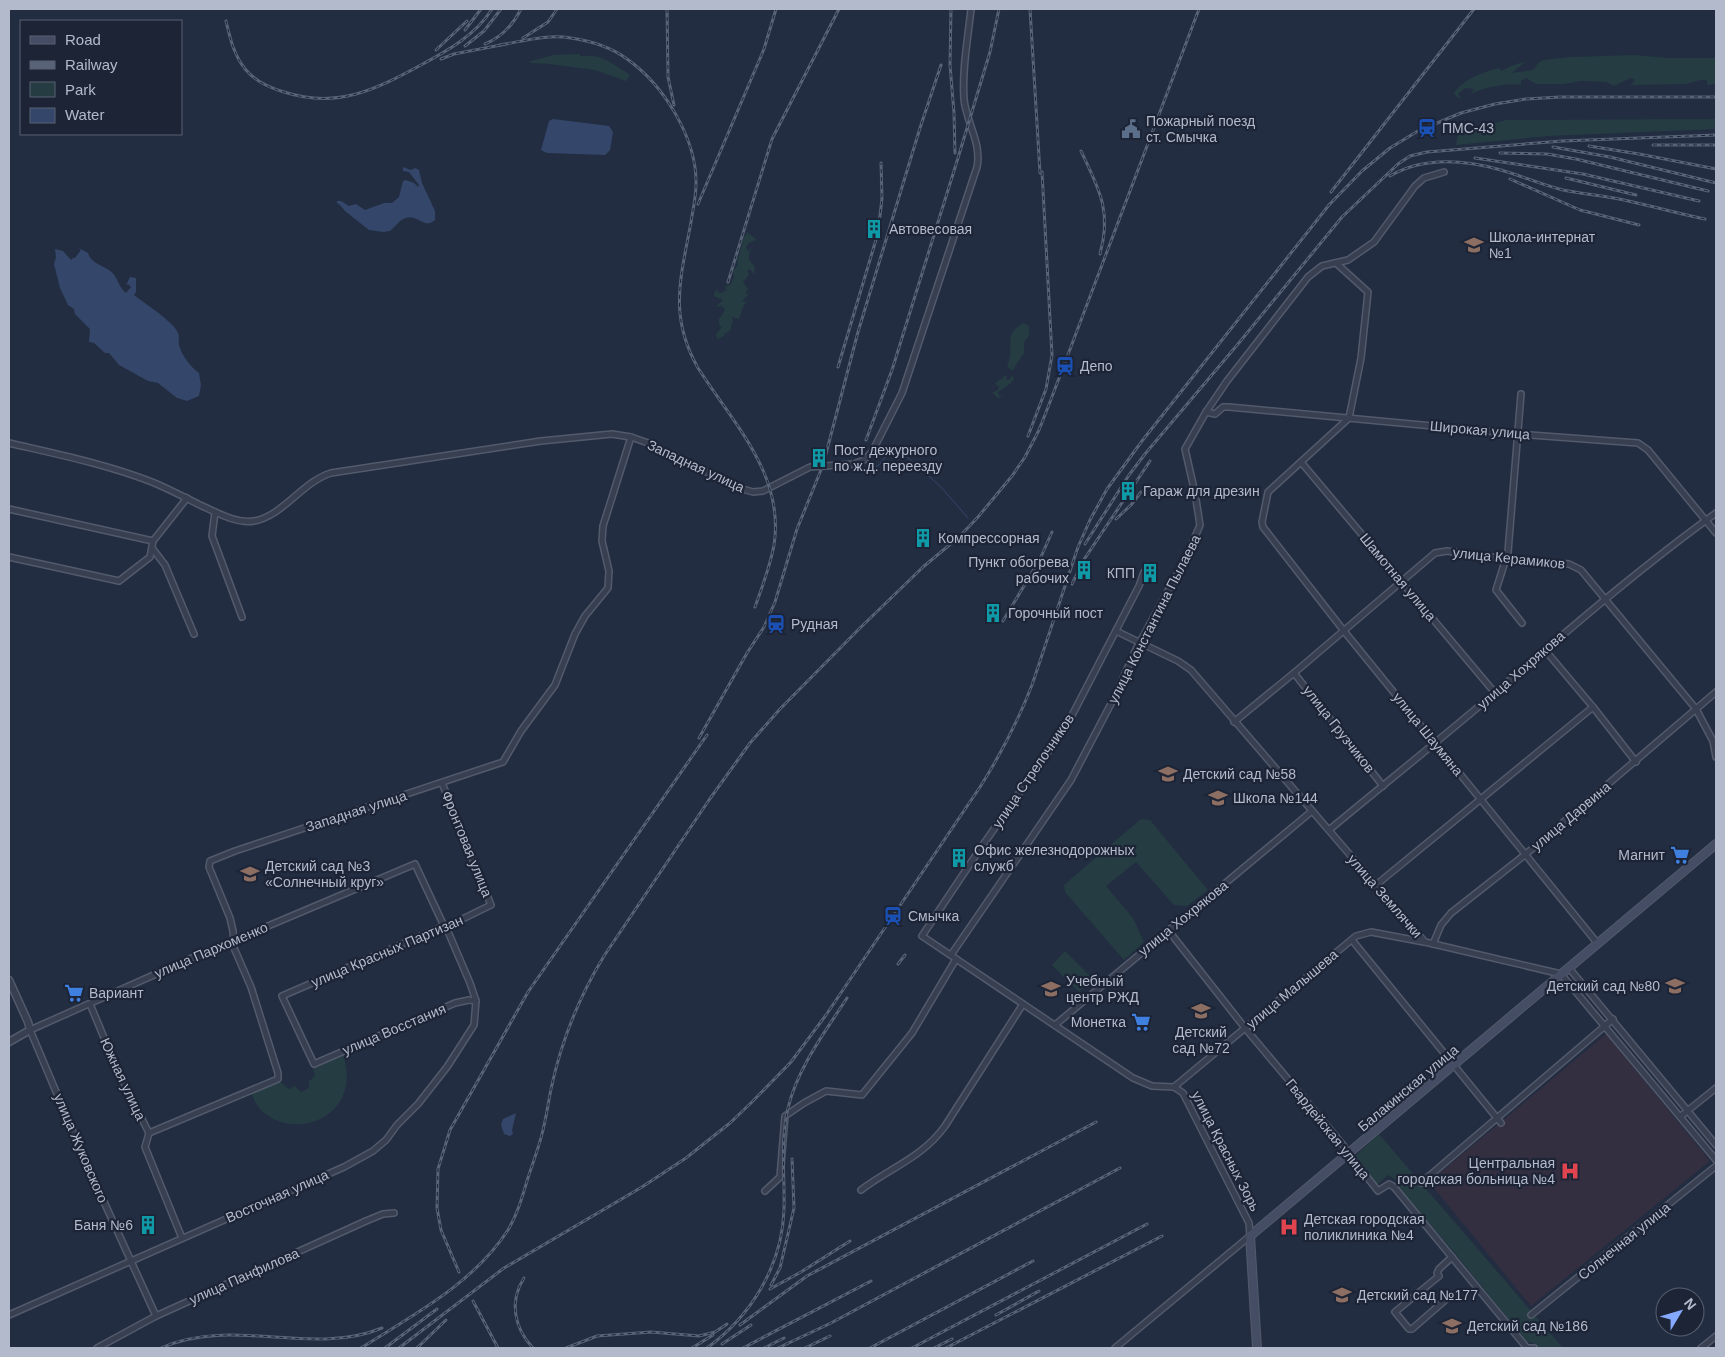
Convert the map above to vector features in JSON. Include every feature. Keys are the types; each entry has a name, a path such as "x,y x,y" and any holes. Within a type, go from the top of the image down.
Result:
{"main road":[{"name":"Балакинская улица","path":"1250,1236 1716,844"},
{"name":"улица Красных Зорь","path":"1250,1236 1256,1348"}],"street":[{"name":"Западная улица","path":"9,443 112,469 150,481 215,512 244,521 260,519 274,512 311,482 324,475 343,470 541,441 612,434 631,437 648,443 739,488 753,492 766,490 810,467 850,465 861,462 869,456 878,442 902,392 977,167 978,148 964,99 964,70 971,9"},
{"name":"улица Константина Пылаева","path":"765,1191 780,1177 783,1119 787,1114 826,1092 862,1095 912,1032 954,957 1071,780 1114,698 1139,643 1176,577 1199,529 1199,512 1185,451 1186,445 1206,412 1227,381 1271,327 1296,291 1313,273 1322,266 1348,260 1374,242 1420,181 1444,172"},
{"path":"1301,462 1349,418 1361,358 1368,292 1336,264"},
{"path":"1521,394 1506,559 1496,590 1522,623"},
{"name":"Широкая улица","path":"1206,412 1215,414 1223,407 1229,407 1518,434 1638,443 1643,445 1716,533"},
{"name":"Западная улица","path":"232,940 233,931 230,918 209,867 210,861 243,848 503,762 522,731 555,685 575,634 585,616 608,588 610,571 602,541 602,526 631,437"},
{"name":"улица Шаумяна","path":"1301,462 1268,492 1262,522 1264,529 1344,631 1598,944"},
{"name":"Шамотная улица","path":"1301,462 1496,693"},
{"path":"9,557 119,581 150,557 153,541 187,498"},
{"path":"9,509 153,541"},
{"path":"215,512 212,536 242,617"},
{"name":"улица Хохрякова","path":"1329,830 1496,693 1606,599 1716,513"},
{"path":"152,548 165,565 194,634"},
{"name":"улица Керамиков","path":"1234,722 1435,553 1447,551 1506,559 1569,564 1581,570 1696,709 1713,741 1716,757"},
{"name":"улица Стрелочников","path":"922,936 1067,725 1139,586 1144,572"},
{"name":"улица Землячки","path":"1116,631 1187,667 1425,942 1561,974"},
{"path":"1545,650 1636,762"},
{"name":"улица Грузчиков","path":"1294,673 1383,786"},
{"name":"улица Дарвина","path":"1433,944 1441,925 1450,913 1526,854 1716,692"},
{"path":"1376,885 1593,707"},
{"name":"Фронтовая улица","path":"442,783 491,905"},
{"name":"улица Хохрякова","path":"1055,1025 1312,811"},
{"name":"улица Пархоменко","path":"9,1042 30,1030 232,940 415,864 445,926"},
{"name":"улица Красных Партизан","path":"314,1064 282,996 491,905"},
{"path":"445,926 476,1001"},
{"name":"Гвардейская улица","path":"1168,930 1245,1028 1343,1145 1378,1192 1386,1184 1394,1187 1527,1348 1534,1348"},
{"name":"улица Малышева","path":"1174,1087 1361,934 1371,932 1425,942"},
{"name":"улица Красных Зорь","path":"922,936 1133,1078 1152,1086 1174,1087 1183,1093 1249,1223 1250,1236"},
{"path":"149,1134 278,1079 278,1073 251,987 232,940"},
{"path":"1352,940 1499,1121"},
{"path":"1569,968 1716,1145"},
{"path":"1561,974 1716,1160"},
{"name":"улица Жуковского","path":"9,980 78,1143 156,1316"},
{"name":"улица Восстания","path":"314,1064 455,1003 469,1000 476,1001"},
{"name":"Восточная улица","path":"9,1315 344,1167 378,1148 418,1104 447,1067 474,1025 476,1001"},
{"name":"Южная улица","path":"90,1004 117,1069 149,1134 145,1147 182,1238"},
{"path":"861,1190 932,1143 945,1126 1023,1004"},
{"path":"1421,1183 1499,1121 1613,1019"},
{"path":"1680,1116 1716,1088"},
{"name":"Солнечная улица","path":"1531,1315 1716,1166"},
{"name":"улица Панфилова","path":"97,1348 156,1316 371,1219 394,1213"},
{"name":"Балакинская улица","path":"1115,1348 1250,1236"},
{"path":"1451,1295 1412,1329 1409,1329 1395,1312 1439,1276 1437,1273 1439,1269 1452,1257"},
{"path":"1701,1348 1716,1336"}],"shaded area":[{"name":"Центральная городская больница №4","path":"1606,1034 1710,1161 1531,1306 1429,1182"}],"green space":[{"path":"580,54 580,56 602,58 630,75 626,81 595,70 528,62 553,55"},
{"path":"1635,55 1669,58 1716,58 1716,84 1707,85 1707,80 1701,80 1686,84 1631,85 1635,80 1631,78 1614,86 1606,82 1581,81 1564,84 1536,84 1526,78 1521,81 1521,85 1496,86 1471,94 1474,89 1465,88 1458,94 1462,99 1454,93 1463,83 1475,76 1500,68 1501,71 1526,61 1512,73 1533,70 1543,60"},
{"path":"1716,119 1716,129 1548,136 1456,145 1458,133 1506,120"},
{"path":"747,232 757,240 749,243 746,247 748,251 753,247 750,251 749,260 755,267 754,275 751,270 747,270 749,275 743,282 748,289 745,294 750,293 742,301 749,300 744,305 739,319 731,317 733,320 730,331 724,334 725,336 717,339 716,334 722,327 719,325 719,319 725,310 721,306 715,307 723,300 714,296 715,291 719,289 717,292 721,293 727,290 725,287 731,284 734,277 733,271 738,265 737,260"},
{"path":"1024,323 1029,326 1029,336 1024,342 1024,353 1012,371 1007,366 1011,337 1017,327"},
{"path":"1004,375 1007,376 1006,380 1010,379 1012,375 1014,379 998,392 999,396 1003,396 998,398 992,393 999,389 999,386 995,384 1003,379"},
{"path":"1141,819 1150,820 1208,890 1187,906 1174,905 1136,862 1106,886 1133,918 1144,942 1124,960 1065,892 1064,885"},
{"path":"1065,951 1093,979 1079,992 1052,965"},
{"path":"344,1055 347,1079 346,1088 338,1104 319,1119 307,1123 283,1123 271,1118 261,1110 251,1094 281,1082 289,1089 295,1086 301,1092 309,1088 309,1081 315,1076 313,1069"},
{"path":"1379,1134 1563,1348 1538,1348 1533,1343 1527,1342 1454,1252 1400,1190 1396,1180 1388,1175 1377,1185 1355,1156"}],"water":[{"path":"553,119 609,126 613,132 610,150 605,155 547,153 541,150 549,121"},
{"path":"403,167 419,170 422,183 435,211 435,220 431,223 424,223 410,217 402,220 390,231 369,230 337,203 337,201 341,201 349,206 356,204 365,210 384,203 392,203 399,197 403,181 406,180 414,183 418,187 419,185 409,172 403,171"},
{"path":"77,247 88,253 93,261 112,272 126,293 131,287 128,284 126,285 130,277 136,278 136,292 134,295 165,318 178,332 179,345 182,352 199,373 201,385 199,396 187,401 177,398 158,383 148,381 119,365 109,353 105,353 94,343 89,342 90,329 75,314 74,309 68,305 60,288 54,264 56,257 55,249 63,251 71,260 81,250"},
{"path":"516,1113 512,1130 513,1134 510,1136 504,1134 501,1125 503,1119"}],"waterway":[{"path":"873,467 878,466 888,451 897,449 901,451"},
{"path":"906,456 941,487 968,518"},
{"path":"861,469 864,470 869,467"}],"railway":[{"path":"465,30 481,9"},
{"path":"226,21 235,53 246,70 254,78 279,90 303,97 339,98 388,82 441,54 478,27 492,9"},
{"path":"465,46 484,31 501,9"},
{"path":"485,44 497,38 506,30 521,9"},
{"path":"523,38 548,22 557,9"},
{"path":"667,9 668,77 674,105"},
{"path":"698,204 764,49 776,9"},
{"path":"728,282 772,139 839,9"},
{"path":"951,9 950,65 955,153"},
{"path":"866,440 892,370 958,158 990,52 999,9"},
{"path":"1030,9 1040,173"},
{"path":"361,1348 441,1297 460,1282 478,1267 508,1230 519,1206 539,1146 560,1054 572,1020 587,987 604,956 709,800 750,743 780,709 859,629 923,567 959,537 1012,476 1025,457 1039,430 1050,402 1199,9"},
{"path":"1331,192 1474,9"},
{"path":"436,50 467,21"},
{"path":"500,45 536,38 562,37 586,41 608,48 641,70 654,83 676,114 691,149 696,184 696,194 679,296 683,331 698,368 753,451 764,473 772,496 775,520 774,545 766,577 755,607"},
{"path":"441,59 454,54 506,44"},
{"path":"699,738 747,653 764,627 775,602 797,529 823,465 858,332 941,65"},
{"path":"399,1348 504,1268 642,1187 686,1158 730,1123 791,1062 826,1015 980,787 1002,750 1032,685 1078,547 1107,489 1142,441 1329,205 1362,171 1390,148 1418,131 1461,113 1495,104 1526,99 1560,97 1716,97"},
{"path":"1085,544 1129,475 1145,454 1342,217 1398,164 1410,156 1427,152 1562,141 1716,135"},
{"path":"1653,145 1716,145"},
{"path":"1589,146 1716,169"},
{"path":"1553,147 1610,157 1716,183"},
{"path":"1081,151 1102,201 1105,225 1100,254"},
{"path":"1500,153 1547,154 1576,159 1708,191"},
{"path":"1475,158 1583,174 1699,201"},
{"path":"1390,176 1417,165 1459,162 1501,170 1563,190 1619,199 1705,219"},
{"path":"838,367 878,233 882,198 881,163"},
{"path":"1028,436 1046,389 1052,355 1042,172"},
{"path":"1566,178 1636,195"},
{"path":"1510,179 1580,210 1639,225"},
{"path":"1072,584 1085,558 1150,461"},
{"path":"1116,519 1141,492"},
{"path":"1003,621 1040,559 1052,532"},
{"path":"459,1272 441,1230 437,1208 438,1169 450,1130 528,992 707,735"},
{"path":"898,964 905,955"},
{"path":"707,1348 723,1335 750,1305 770,1270 782,1231 784,1210 783,1146 788,1108 805,1064 847,998"},
{"path":"740,1325 807,1276 1096,1122"},
{"path":"771,1285 780,1268 794,1208 792,1159"},
{"path":"778,1348 831,1323 1120,1168"},
{"path":"912,1348 1147,1224"},
{"path":"946,1348 1162,1236"},
{"path":"770,1289 850,1241"},
{"path":"870,1348 1033,1261"},
{"path":"524,1278 516,1296 516,1314 521,1332 533,1348"},
{"path":"743,1348 871,1281"},
{"path":"996,1315 1039,1291"},
{"path":"473,1301 498,1348"},
{"path":"385,1348 437,1309"},
{"path":"417,1348 446,1320"},
{"path":"566,1348 597,1336 651,1332 699,1336 715,1332 727,1324"},
{"path":"722,1344 751,1325"},
{"path":"161,1348 188,1339 216,1335 328,1339 355,1336 382,1328"},
{"path":"692,1348 713,1335"},
{"path":"805,1348 830,1336"},
{"path":"764,1348 784,1338"},
{"path":"934,1348 952,1339"}],"place":[{"name":"ПМС-43","path":"1427,128"},
{"name":"Пожарный поезд ст. Смычка","path":"1131,129"},
{"name":"Автовесовая","path":"874,229"},
{"name":"Школа-интернат №1","path":"1474,245"},
{"name":"Депо","path":"1065,366"},
{"name":"Пост дежурного по ж.д. переезду","path":"819,458"},
{"name":"Гараж для дрезин","path":"1128,491"},
{"name":"Компрессорная","path":"923,538"},
{"name":"Пункт обогрева рабочих","path":"1084,570"},
{"name":"КПП","path":"1150,573"},
{"name":"Горочный пост","path":"993,613"},
{"name":"Рудная","path":"776,624"},
{"name":"Детский сад №58","path":"1168,774"},
{"name":"Школа №144","path":"1218,798"},
{"name":"Магнит","path":"1680,855"},
{"name":"Офис железнодорожных служб","path":"959,858"},
{"name":"Детский сад №3 «Солнечный круг»","path":"250,874"},
{"name":"Смычка","path":"893,916"},
{"name":"Детский сад №80","path":"1675,986"},
{"name":"Учебный центр РЖД","path":"1051,989"},
{"name":"Вариант","path":"74,993"},
{"name":"Детский сад №72","path":"1201,1011"},
{"name":"Монетка","path":"1141,1022"},
{"name":"Центральная городская больница №4","path":"1570,1171"},
{"name":"Баня №6","path":"148,1225"},
{"name":"Детская городская поликлиника №4","path":"1289,1227"},
{"name":"Детский сад №177","path":"1342,1295"},
{"name":"Детский сад №186","path":"1452,1326"}]}
